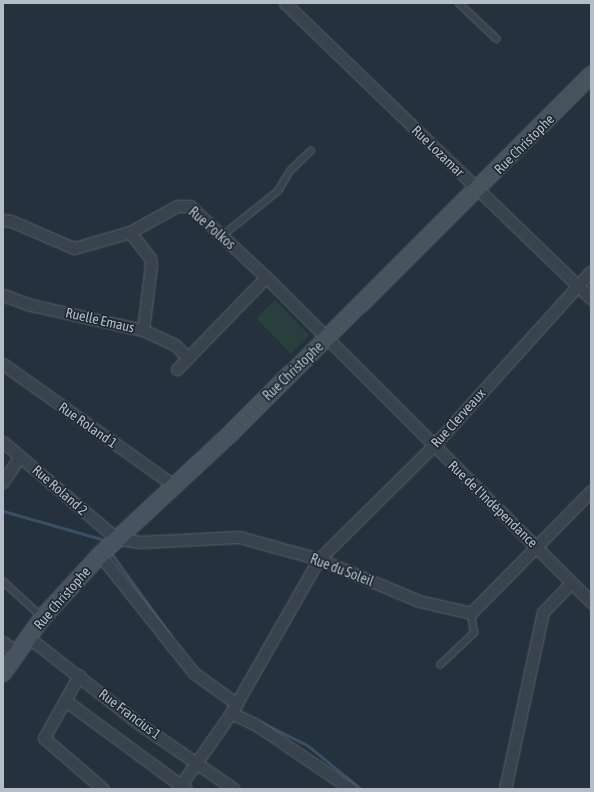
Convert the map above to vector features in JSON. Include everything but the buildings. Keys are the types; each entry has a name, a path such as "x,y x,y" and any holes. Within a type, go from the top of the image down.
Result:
{"street":[{"name":"Rue Lozamar","path":"286,3 591,298"},
{"name":"Rue Christophe","path":"3,673 43,617 100,555 327,338 478,190 591,76"},
{"name":"Rue Polkos","path":"3,220 11,221 74,248 130,232 177,206 190,206 266,277 327,338"},
{"name":"Ruelle Emaus","path":"3,295 31,305 143,330 152,265 150,258 130,232"},
{"name":"Rue Clerveaux","path":"181,788 196,762 234,709 319,559 434,445 591,271"},
{"path":"177,369 266,277"},
{"path":"143,330 175,345 188,358"},
{"name":"Rue de l'Indépendance","path":"327,338 537,546 571,583 591,602"},
{"name":"Rue Roland 1","path":"3,364 173,485"},
{"name":"Rue Roland 2","path":"3,442 117,539"},
{"path":"3,482 20,456"},
{"path":"472,613 591,491"},
{"name":"Rue du Soleil","path":"117,539 140,542 239,537 319,559 419,601 472,613"},
{"path":"100,555 194,673 234,709 351,789"},
{"path":"505,789 543,612 571,583"},
{"name":"Rue Francius 1","path":"28,637 79,675 138,723 234,789"},
{"path":"3,642 17,653"},
{"path":"79,675 66,701 44,738 103,789"},
{"path":"66,701 181,788"}],"lane":[{"path":"459,3 497,39"},
{"path":"222,236 278,191 290,171 311,151"},
{"path":"3,581 43,617"},
{"path":"440,665 474,633 472,613"}],"green space":[{"path":"275,300 310,336 291,354 256,318"}],"waterway":[{"path":"3,511 101,539 105,545"},
{"path":"111,553 171,636"},
{"path":"261,722 307,745 361,789"}]}
